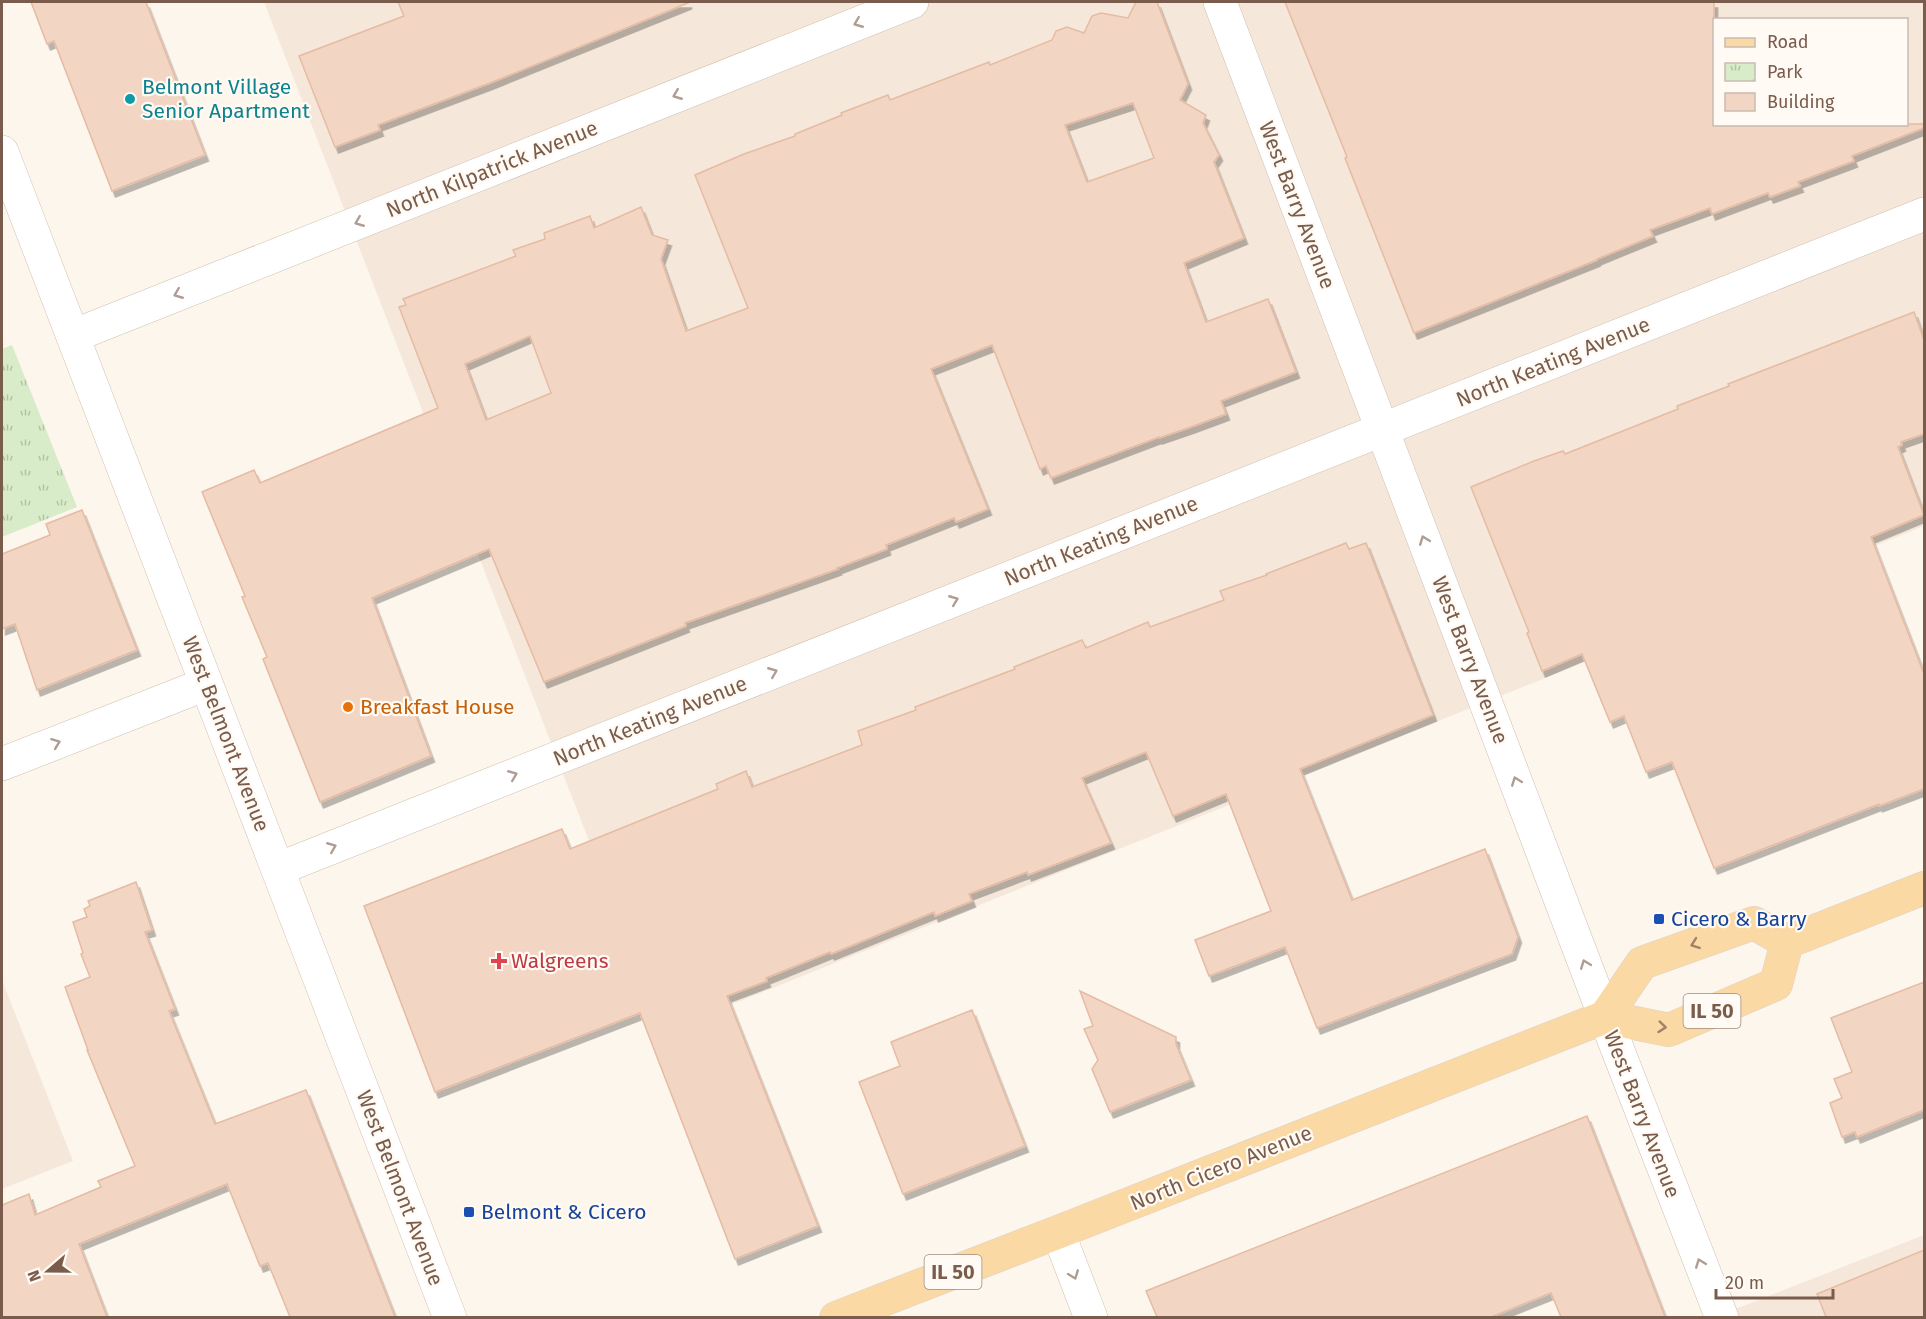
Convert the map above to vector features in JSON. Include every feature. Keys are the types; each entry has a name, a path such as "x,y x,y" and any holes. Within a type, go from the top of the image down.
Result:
{"main road":[{"path":"1605,1017 1642,963 1754,923 1787,942 1924,888"},
{"name":"IL 50","path":"1605,1017 1669,1030 1776,984 1787,942"},
{"name":"North Cicero Avenue","path":"836,1317 1605,1017"}],"street":[{"name":"North Kilpatrick Avenue","path":"73,336 912,2"},
{"name":"West Barry Avenue","path":"1220,2 1605,1017 1722,1317"},
{"name":"West Belmont Avenue","path":"2,152 450,1317"},
{"name":"North Keating Avenue","path":"278,869 1924,214"},
{"path":"2,764 207,684"},
{"path":"1058,1232 1090,1317"}],"shaded area":[{"path":"264,2 1924,2 1924,526 663,1032"},
{"path":"2,980 73,1161 2,1189"},
{"path":"1924,1235 1924,1317 1715,1317"}],"green space":[{"path":"12,345 77,507 2,537 2,349"}],"building":[{"name":"Belmont Village Senior Apartment","path":"31,2 146,2 205,155 112,191 54,41 47,44"},
{"path":"398,2 688,3 490,83 378,125 380,130 335,147 299,56 404,16"},
{"path":"1136,2 1157,2 1188,84 1180,100 1206,115 1203,123 1219,155 1214,162 1244,238 1184,263 1206,322 1268,299 1296,372 1221,401 1226,414 1051,478 1046,466 1040,469 992,345 931,369 988,509 956,522 954,518 886,545 887,549 838,569 685,623 686,626 544,682 489,549 372,598 431,756 320,802 263,659 267,657 242,597 245,596 202,492 254,470 260,483 438,408 399,307 406,305 403,299 516,256 513,250 545,239 544,233 590,216 594,228 641,207 652,235 668,240 661,259 686,331 748,308 695,175 795,136 795,134 842,115 841,113 888,95 890,100 989,62 990,65 1052,40 1056,31 1067,27 1084,33 1092,16 1101,13 1128,18","holes":["1133,103 1154,158 1087,182 1065,125","530,336 551,393 486,420 465,364"]},
{"path":"1285,2 1714,2 1713,126 1908,126 1908,124 1924,124 1924,128 1852,156 1854,161 1798,182 1800,186 1770,197 1768,193 1712,214 1710,208 1650,230 1653,236 1414,333 1345,158 1347,157"},
{"path":"1914,312 1924,340 1924,434 1901,442 1902,445 1898,447 1924,515 1871,537 1924,674 1924,789 1879,806 1879,804 1714,868 1672,762 1646,772 1624,716 1610,722 1582,654 1542,671 1527,633 1529,632 1471,487 1534,461 1563,451 1565,454 1678,409 1677,406 1729,386 1728,384"},
{"path":"82,510 137,650 37,690 15,624 2,629 2,554 50,535 46,524"},
{"path":"1346,543 1349,549 1366,543 1433,715 1300,769 1352,900 1485,849 1518,937 1512,954 1317,1028 1285,947 1209,976 1195,940 1271,911 1226,794 1173,816 1146,752 1082,778 1111,843 1028,875 1027,872 969,894 972,901 935,916 934,912 831,954 830,952 766,978 767,981 727,996 818,1226 735,1259 640,1013 435,1092 364,906 562,829 570,849 718,789 716,784 746,771 752,787 862,745 858,731 916,710 915,707 1015,669 1014,667 1082,640 1086,648 1148,622 1150,627 1224,600 1220,591"},
{"path":"136,882 152,930 145,932 175,1009 169,1011 215,1124 306,1090 395,1317 290,1317 268,1263 260,1266 227,1184 79,1244 107,1317 2,1317 2,1205 29,1194 35,1215 101,1187 98,1181 135,1166 87,1050 65,987 90,977 81,954 83,953 73,922 87,917 84,909 90,906 88,901"},
{"path":"1924,982 1924,1110 1857,1137 1855,1132 1842,1137 1830,1103 1842,1098 1834,1079 1852,1072 1831,1018"},
{"path":"1080,991 1176,1037 1176,1044 1191,1080 1110,1112 1092,1069 1098,1060 1084,1029 1093,1026"},
{"path":"972,1010 1025,1146 903,1194 859,1082 900,1066 891,1042"},
{"path":"1587,1116 1665,1317 1561,1317 1551,1293 1491,1317 1157,1317 1146,1291"},
{"path":"1924,1250 1924,1317 1826,1317 1817,1294"}],"place":[{"name":"Belmont Village Senior Apartment","path":"130,99"},
{"name":"Breakfast House","path":"348,707"},
{"name":"Cicero & Barry","path":"1659,919"},
{"name":"Walgreens","path":"499,961"},
{"name":"Belmont & Cicero","path":"469,1212"}]}
